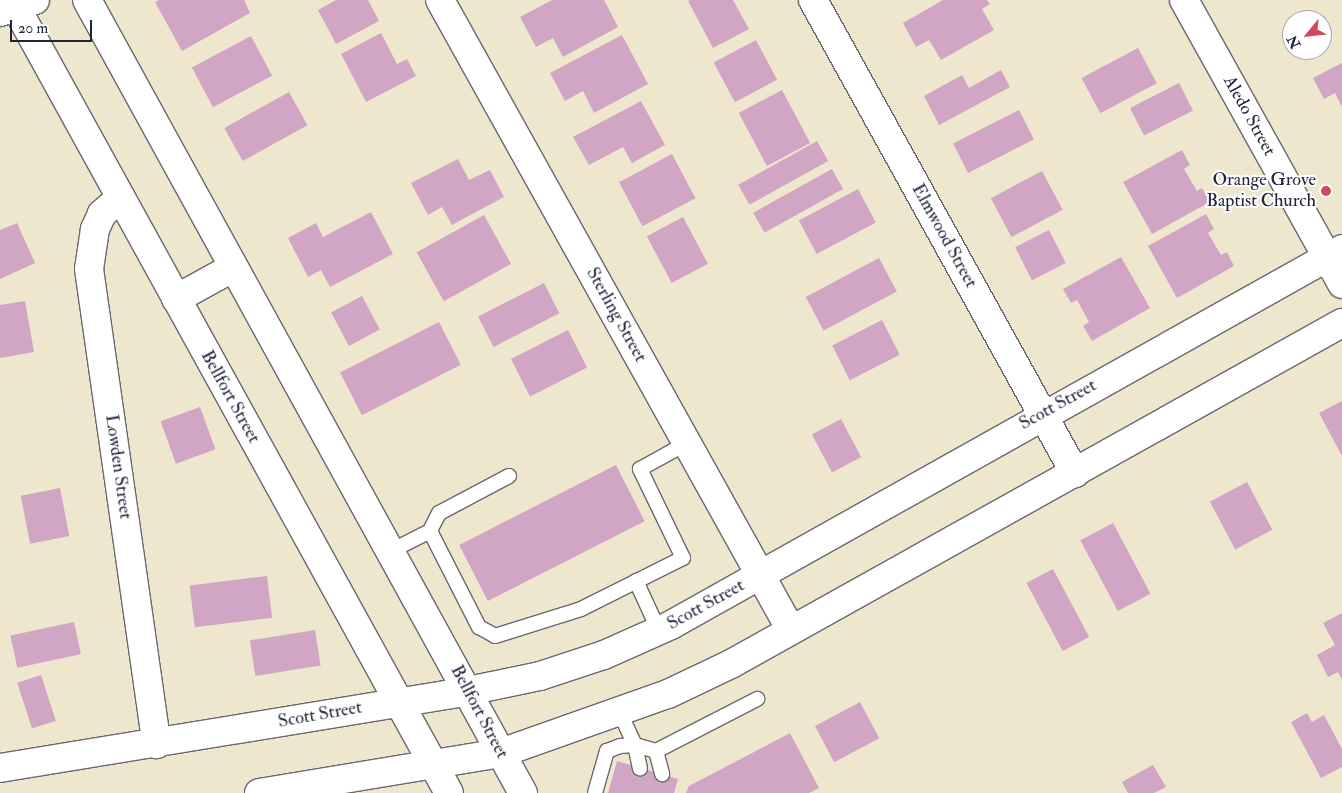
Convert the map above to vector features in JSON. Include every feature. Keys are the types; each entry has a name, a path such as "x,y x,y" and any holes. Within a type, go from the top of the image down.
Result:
{"main road":[{"name":"Bellfort Street","path":"87,0 523,793"},
{"name":"Sterling Street","path":"440,0 791,630"},
{"name":"Elmwood Street","path":"813,0 1075,473"},
{"name":"Aledo Street","path":"1184,0 1335,253 1342,284"},
{"name":"Bellfort Street","path":"16,5 119,199 449,793"},
{"name":"Lowden Street","path":"119,199 102,214 94,229 89,269 157,744"},
{"name":"Scott Street","path":"0,768 468,692 540,676 604,654 659,630 1043,414 1335,253"},
{"path":"176,299 234,266"},
{"path":"259,793 501,754 620,713 722,668 1342,323"}],"lane":[{"path":"430,531 479,627 495,636 581,609 683,558 640,469 686,443"},
{"path":"391,552 430,531 439,513 509,476"},
{"path":"636,581 659,630"},
{"path":"595,793 607,752 635,744 656,751 757,699"},
{"path":"620,713 635,744 640,768"},
{"path":"656,751 662,774"}],"building":[{"path":"159,0 244,0 250,13 182,51 155,2"},
{"path":"336,0 368,0 379,21 336,44 318,10"},
{"path":"552,0 604,0 618,27 563,57 553,38 536,47 520,17"},
{"path":"733,0 749,29 713,48 688,1"},
{"path":"943,0 987,0 990,4 982,9 994,30 941,60 929,40 916,47 903,23"},
{"path":"381,33 397,64 407,59 416,76 366,102 341,54"},
{"path":"622,35 648,84 594,113 583,91 565,101 550,73"},
{"path":"251,36 272,76 213,107 192,67"},
{"path":"756,40 777,80 735,102 714,63"},
{"path":"1138,48 1157,83 1100,113 1081,78"},
{"path":"1342,63 1342,107 1335,93 1324,99 1313,78"},
{"path":"1001,70 1010,87 939,125 924,96 962,75 969,88"},
{"path":"1179,83 1193,111 1144,136 1130,108"},
{"path":"782,90 810,143 767,166 739,113"},
{"path":"289,92 307,125 243,161 224,128"},
{"path":"641,101 665,145 632,163 623,147 589,165 573,137"},
{"path":"1019,110 1034,139 968,173 953,144"},
{"path":"817,141 828,161 749,205 738,185"},
{"path":"1182,150 1190,165 1184,169 1197,191 1202,188 1210,202 1152,234 1123,182"},
{"path":"672,154 695,198 642,226 619,182"},
{"path":"458,159 469,180 490,170 504,197 452,225 442,207 428,215 411,183"},
{"path":"832,169 843,189 764,233 753,213"},
{"path":"1042,171 1063,210 1011,237 991,198"},
{"path":"858,189 876,223 817,254 799,220"},
{"path":"371,212 393,254 330,287 321,270 308,277 288,238 316,223 323,237"},
{"path":"1206,214 1214,229 1208,233 1221,255 1227,252 1234,266 1177,298 1148,246"},
{"path":"484,215 511,264 444,301 417,252"},
{"path":"683,217 708,264 672,283 647,236"},
{"path":"17,223 35,263 0,279 0,230"},
{"path":"1049,230 1066,263 1032,280 1015,247"},
{"path":"1121,257 1150,308 1092,341 1083,326 1089,322 1077,300 1071,303 1063,289"},
{"path":"879,258 897,292 824,331 806,297"},
{"path":"544,283 559,313 494,347 478,317"},
{"path":"362,296 380,330 349,346 331,312"},
{"path":"25,301 34,352 0,358 0,305"},
{"path":"882,320 900,355 850,380 832,345"},
{"path":"439,322 461,365 362,415 340,372"},
{"path":"568,330 587,367 530,396 511,359"},
{"path":"1342,401 1342,456 1319,413"},
{"path":"200,407 215,449 176,464 161,421"},
{"path":"841,419 861,457 832,472 812,434"},
{"path":"616,465 645,521 488,601 459,545"},
{"path":"1247,482 1272,530 1235,549 1210,502"},
{"path":"60,488 69,536 30,544 21,496"},
{"path":"1113,523 1151,594 1118,611 1080,540"},
{"path":"1053,569 1089,637 1063,651 1027,583"},
{"path":"267,576 272,618 195,627 190,586"},
{"path":"1342,613 1342,680 1338,672 1328,677 1317,655 1335,645 1323,623"},
{"path":"74,622 81,654 17,668 10,636"},
{"path":"315,630 321,666 255,676 250,640"},
{"path":"41,675 56,721 32,728 17,683"},
{"path":"860,702 879,738 834,762 815,726"},
{"path":"1307,713 1312,722 1324,715 1342,749 1342,767 1321,778 1291,722"},
{"path":"790,733 819,788 809,793 686,793 689,786"},
{"path":"617,761 678,779 674,793 608,793"},
{"path":"1153,765 1166,787 1154,793 1128,793 1122,782"}],"place":[{"name":"Orange Grove Baptist Church","path":"1326,191"}]}
